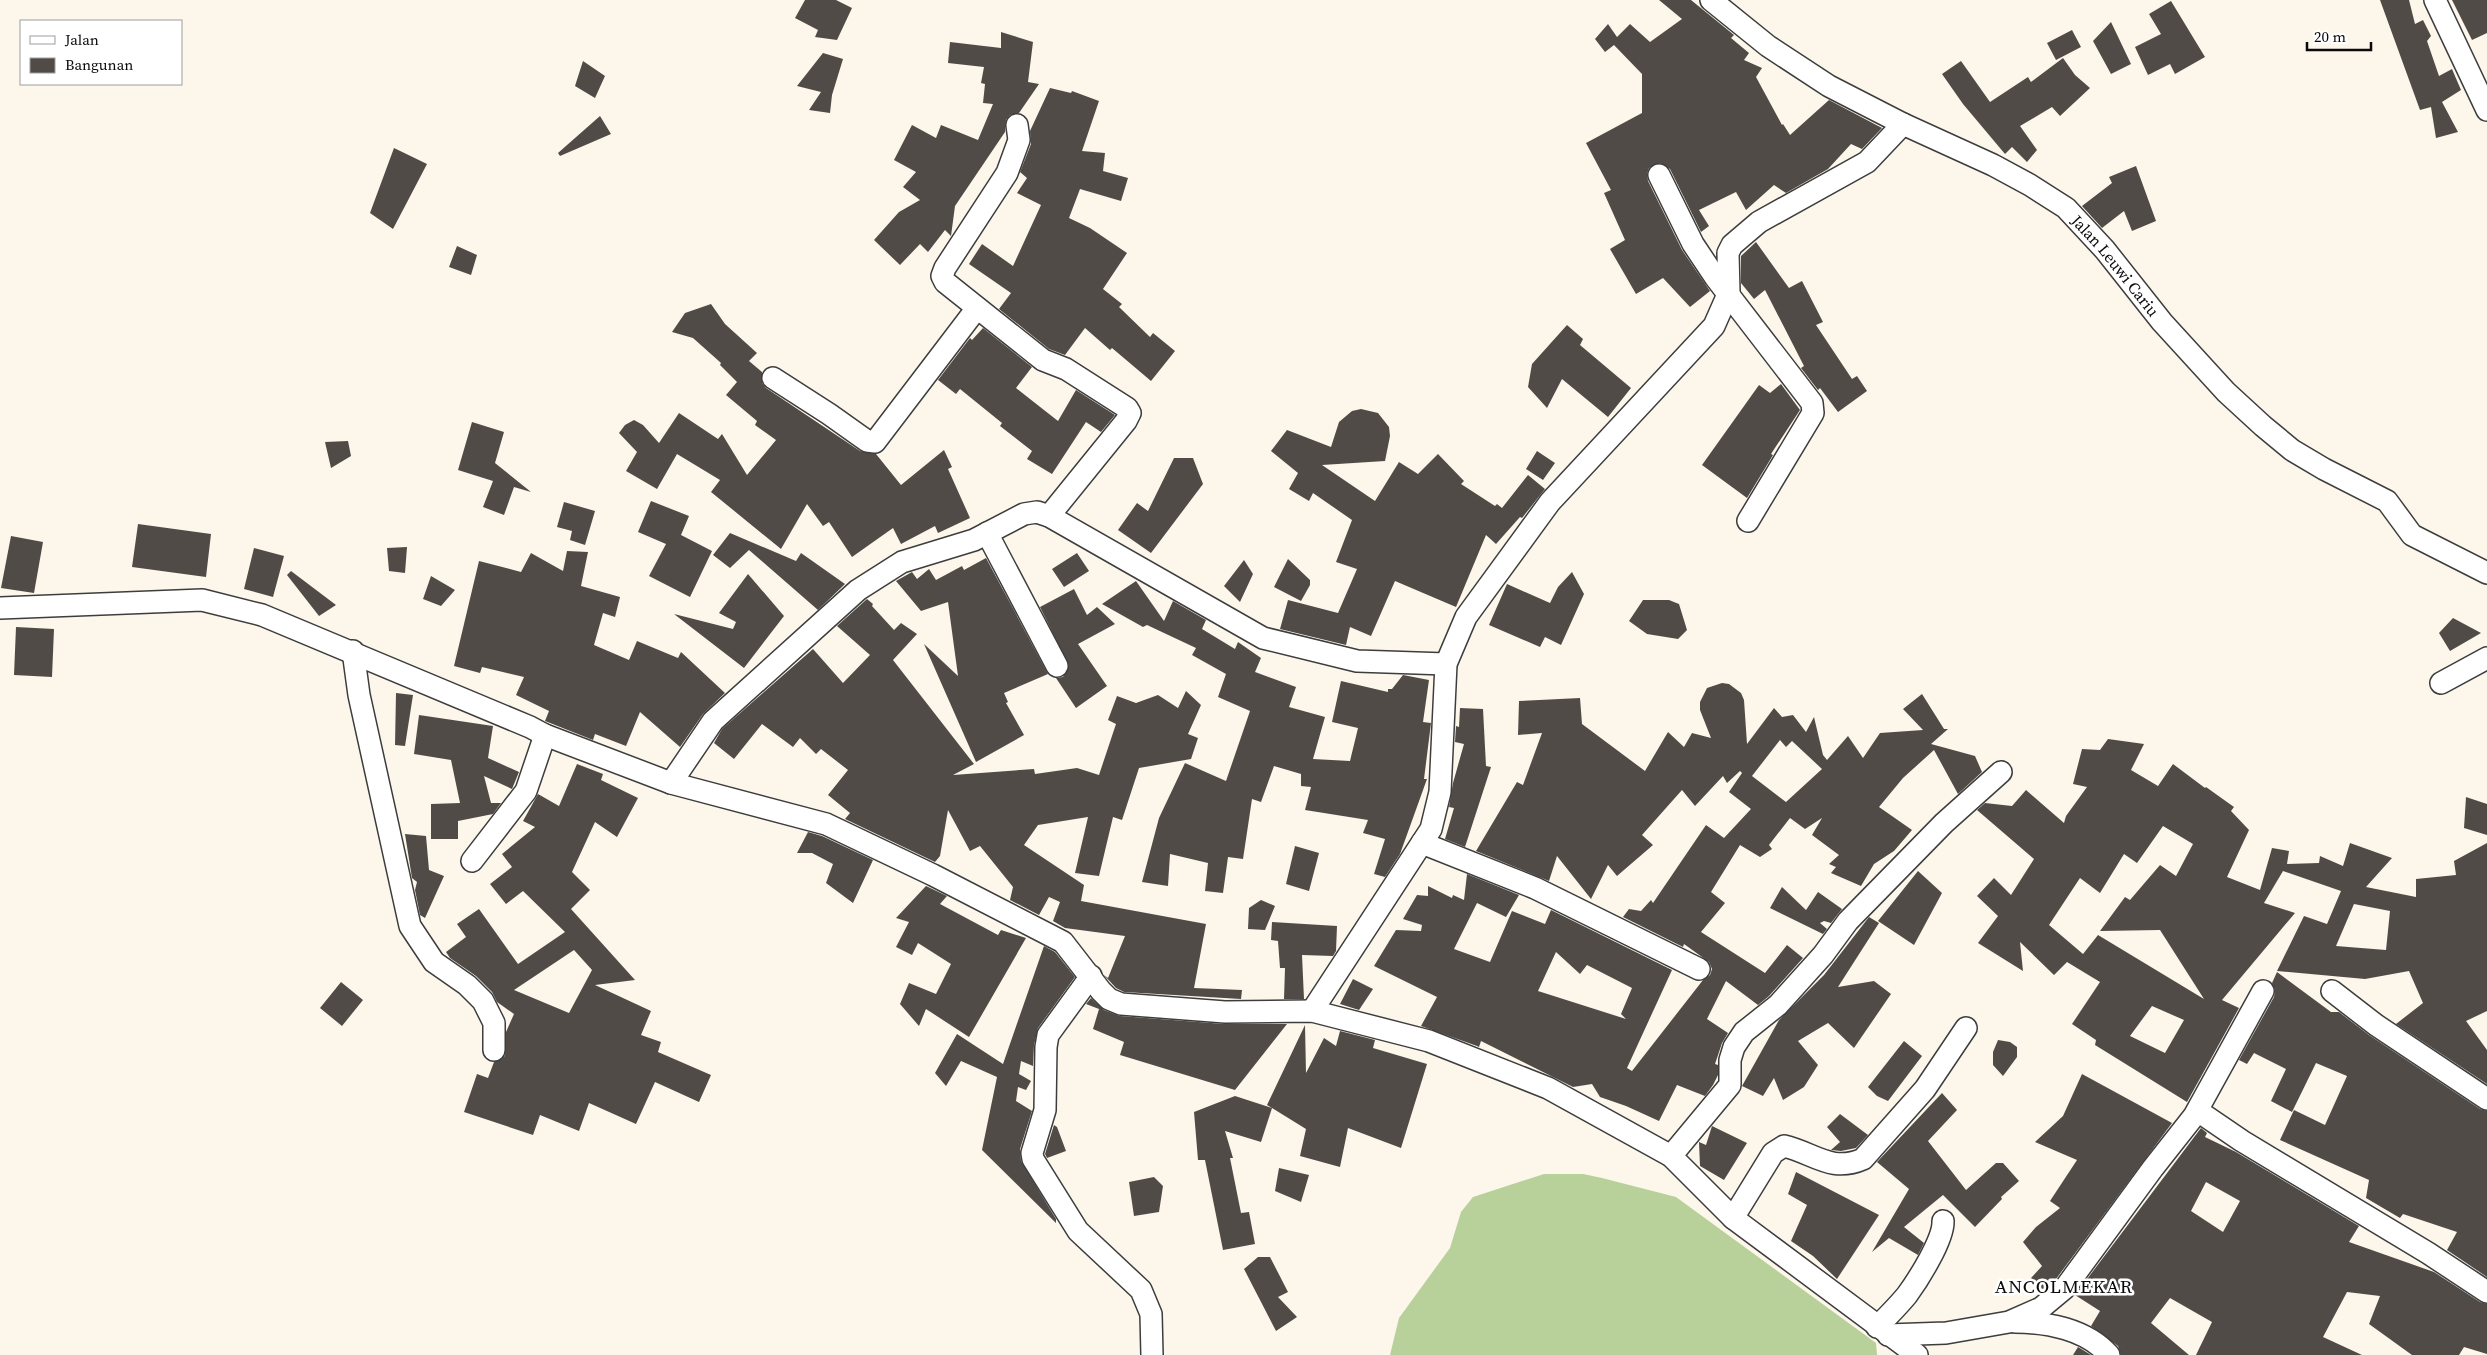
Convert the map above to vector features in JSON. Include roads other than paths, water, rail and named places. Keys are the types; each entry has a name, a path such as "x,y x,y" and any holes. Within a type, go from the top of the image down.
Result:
{"street":[{"name":"Jalan Leuwi Cariu","path":"1711,0 1768,46 1829,86 1904,124 1993,165 2030,185 2066,208 2106,250 2162,322 2226,392 2264,426 2292,450 2338,477 2387,501 2412,535 2487,572"},
{"path":"2435,0 2487,110"},
{"path":"1312,1011 1431,829 1440,792 1446,664 1466,617 1550,502 1714,326 1729,292 1728,253 1732,245 1759,222 1867,162 1904,124"},
{"path":"1017,125 1019,140 1007,173 944,268 942,276 945,282 1043,360 1066,369 1127,408 1130,413 1126,421 1050,516"},
{"path":"1659,175 1693,244 1715,277 1729,292 1814,408 1813,413 1748,521"},
{"path":"773,378 867,441 875,442 977,308"},
{"path":"672,783 713,721 858,590 902,562 974,540 1024,514 1037,512 1050,516 1263,638 1357,661 1446,664"},
{"path":"987,533 1057,666"},
{"path":"0,608 202,600 262,615 353,651 545,735 672,783 826,824 933,875 1063,942 1109,999 1121,1004 1225,1012 1312,1011 1429,1041 1548,1088 1671,1156 1733,1218 1917,1355"},
{"path":"353,651 359,695 410,926 434,962 468,986 483,1001 494,1023 494,1050"},
{"path":"2441,683 2487,658"},
{"path":"472,861 526,791 545,735"},
{"path":"1671,1156 1730,1085 1730,1060 1734,1047 1744,1032 1778,1005 1823,955 1848,921 1944,823 2001,772"},
{"path":"1422,843 1534,888 1699,969"},
{"path":"1091,976 1048,1035 1046,1047 1045,1110 1032,1153 1078,1231 1141,1290 1150,1314 1152,1355"},
{"path":"2332,991 2376,1025 2487,1098"},
{"path":"2010,1322 2041,1308 2065,1288 2153,1168 2198,1111 2263,992"},
{"path":"1733,1218 1773,1153 1784,1146 1830,1164 1851,1165 1863,1159 1925,1089 1966,1028"},
{"path":"2198,1111 2242,1141 2428,1253 2466,1281 2487,1292"},
{"path":"1883,1331 1932,1253 1944,1227 1944,1221"},
{"path":"1883,1331 1946,1333 2010,1322 2037,1322 2077,1332 2109,1355"}],"district":[{"name":"ANCOLMEKAR","path":"2064,1286"}]}
